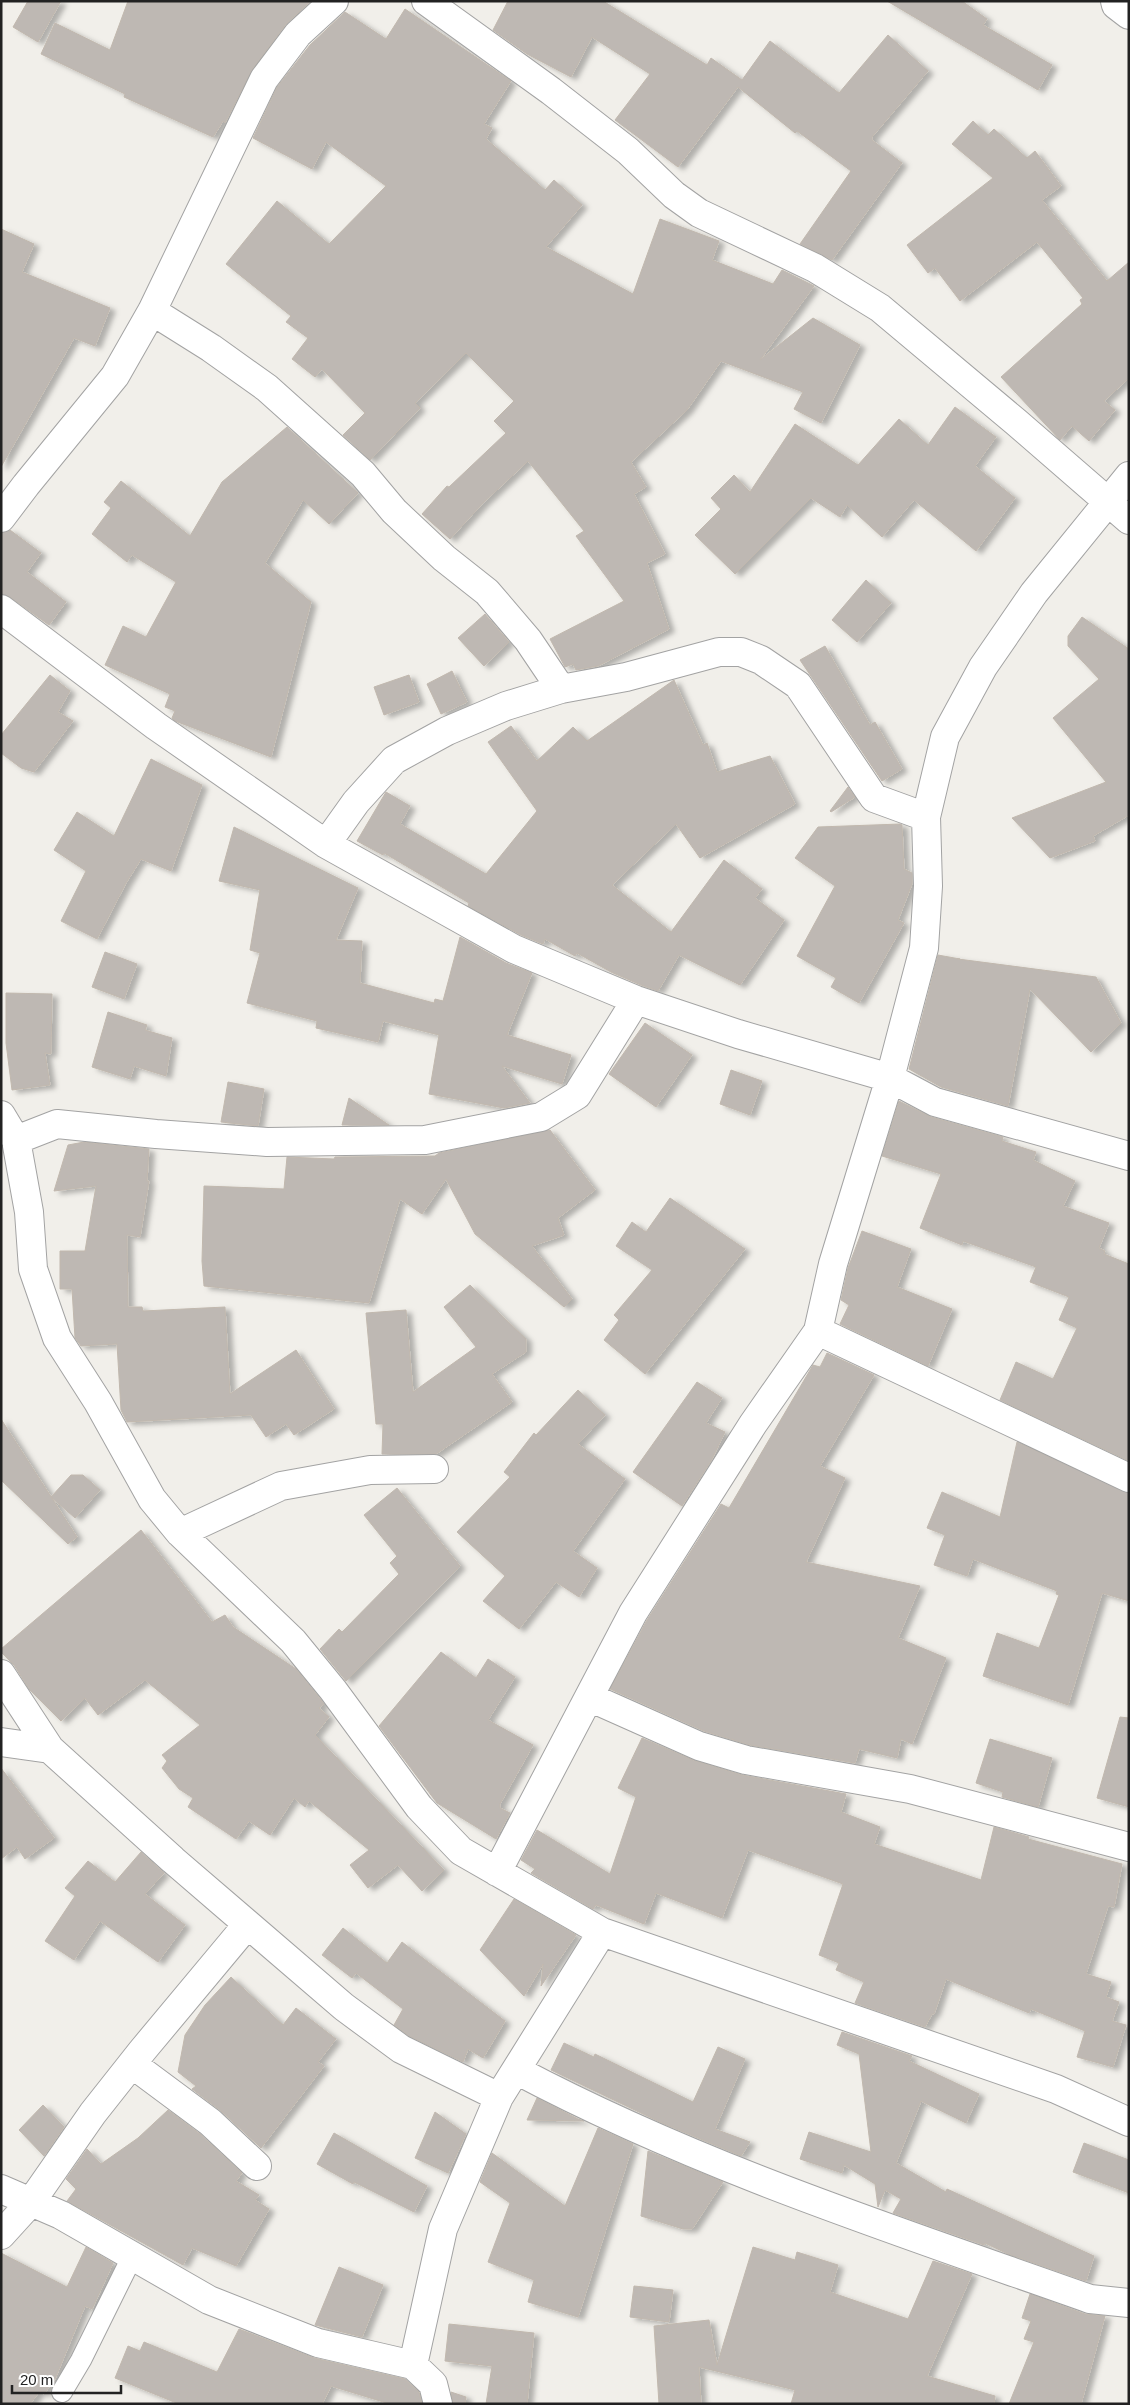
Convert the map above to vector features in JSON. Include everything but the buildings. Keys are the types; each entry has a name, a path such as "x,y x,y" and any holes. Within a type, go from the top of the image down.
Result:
{"street":[{"path":"1,518 26,484 116,376 152,311 264,79 298,34 334,1"},
{"path":"426,1 551,91 628,151 674,195 693,208 815,268 880,308 1129,520"},
{"path":"1115,1 1116,5 1129,15"},
{"path":"152,311 210,348 267,388 363,474 394,510 444,558 487,592 528,640 560,689"},
{"path":"497,1872 633,1613 753,1424 818,1331 833,1264 890,1078 924,948 928,886 926,817 945,737 983,667 1034,593 1129,476"},
{"path":"1,609 156,726 326,844 514,949 636,1000 738,1034 890,1078 935,1102 1129,1156"},
{"path":"326,844 356,802 394,760 447,731 506,706 560,689 626,677 720,652 741,652 760,660 798,685 874,798 926,817"},
{"path":"16,1140 57,1124 156,1134 267,1142 425,1140 541,1117 577,1095 636,1000"},
{"path":"1,1115 16,1140 29,1212 32,1269 57,1338 98,1402 152,1499 180,1533 293,1641 333,1690 419,1807 461,1851 602,1932 1047,2086 1129,2122"},
{"path":"818,1331 1129,1478"},
{"path":"180,1533 281,1486 370,1470 434,1469"},
{"path":"1,1674 50,1749 247,1925 344,2007 400,2049 499,2097"},
{"path":"590,1697 699,1746 746,1760 910,1789 1129,1848"},
{"path":"1,1742 50,1749"},
{"path":"1,2234 31,2202 93,2113 247,1925"},
{"path":"413,2365 443,2230 499,2097 602,1932"},
{"path":"132,2064 210,2122 257,2166"},
{"path":"516,2070 568,2097 677,2148 767,2184 1090,2299 1129,2303"},
{"path":"1,2189 61,2215 209,2300 318,2343 413,2365 433,2384 438,2404"}],"lane":[{"path":"62,2392 81,2360 132,2257"}]}
